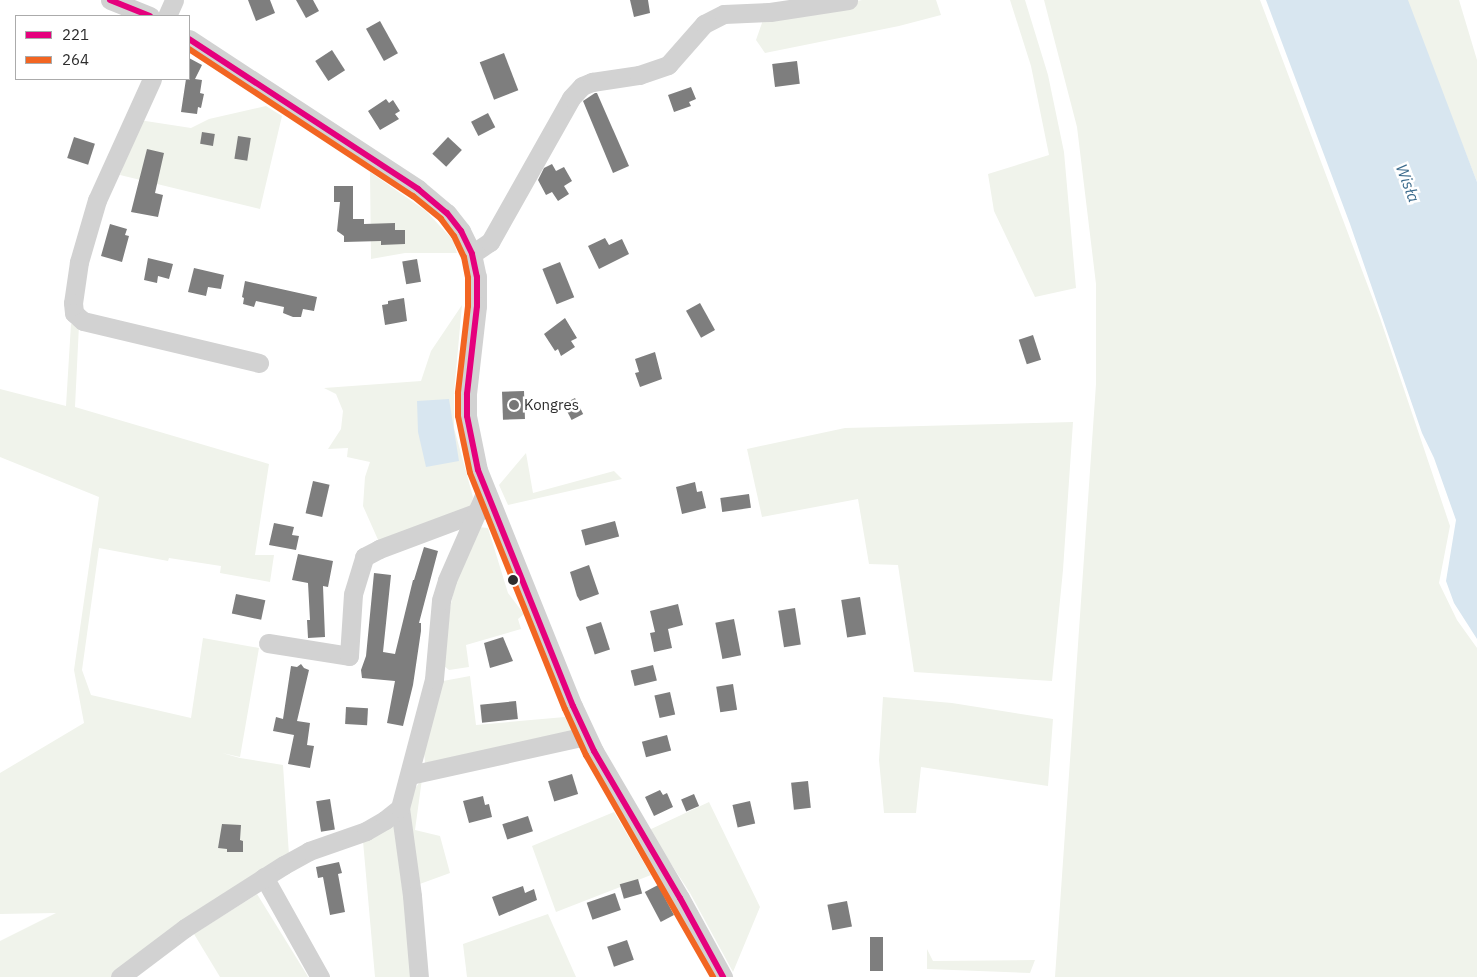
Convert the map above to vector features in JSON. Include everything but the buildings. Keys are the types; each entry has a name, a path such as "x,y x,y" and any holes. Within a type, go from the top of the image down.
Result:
{"street":[{"path":"110,0 148,15"},
{"path":"167,15 174,0"},
{"path":"472,254 490,242 571,98 582,86 592,82 639,75 668,65 704,24 724,14 780,11 848,0"},
{"path":"190,40 431,199 456,223 472,254 477,277 478,296 468,372 467,416 473,454 486,491 586,736 723,977"},
{"path":"152,80 96,200 78,262 72,303 74,313 83,321 259,363"},
{"path":"419,977 412,896 400,808 434,679 441,600 447,580 486,491"},
{"path":"268,643 349,656 353,594 364,557 379,549 478,512"},
{"path":"410,775 586,736"},
{"path":"120,977 184,928 264,877 309,851 366,831 385,820 400,808"},
{"path":"264,877 320,977"}],"shaded area":[{"path":"862,0 936,0 941,15 899,26 765,53 756,40 763,20"},
{"path":"1010,0 1025,0 1048,75 1064,152 1076,288 1035,297 994,211 988,174 1049,155 1031,66"},
{"path":"1044,0 1260,0 1380,318 1450,526 1439,583 1457,620 1477,648 1477,977 1055,977 1096,384 1096,284 1077,127"},
{"path":"1406,0 1459,0 1477,60 1477,182"},
{"path":"266,106 282,116 260,209 120,175 139,120 191,128 209,119"},
{"path":"370,172 426,211 453,240 457,253 405,253 371,259"},
{"path":"462,305 454,393 454,428 473,497 470,508 379,542 363,506 365,477 370,462 347,457 348,448 328,449 341,429 343,411 336,394 324,388 421,381 431,351"},
{"path":"71,324 79,325 75,407 269,464 255,555 274,555 270,582 220,573 221,566 169,558 168,561 99,548 82,670 91,695 191,718 203,638 259,648 240,757 222,753 240,758 283,765 289,855 111,977 0,977 0,941 56,913 0,914 0,773 84,723 74,670 99,497 0,457 0,389 66,406"},
{"path":"1073,422 1063,570 1052,681 914,672 898,565 869,564 858,499 762,517 747,449 845,428"},
{"path":"526,453 533,493 614,471 622,479 508,505 499,485"},
{"path":"478,527 488,528 508,593 524,614 518,619 521,629 466,645 469,667 449,670 444,666 450,608 460,563"},
{"path":"470,676 476,725 565,717 573,732 425,763 424,752 438,686 443,681"},
{"path":"883,697 952,703 1053,719 1048,786 921,767 916,813 884,813 879,760"},
{"path":"422,779 415,830 440,836 450,873 417,885 407,816 411,794"},
{"path":"709,802 760,907 733,972 690,893 649,830"},
{"path":"614,812 651,875 556,912 532,846"},
{"path":"388,825 394,825 414,977 375,977 363,841"},
{"path":"257,894 308,977 220,977 194,934"},
{"path":"548,914 576,977 467,977 463,944"},
{"path":"927,949 933,961 1035,960 1030,973 927,969"}],"water":[{"name":"Wisła","path":"1266,0 1408,0 1477,182 1477,639 1454,603 1446,581 1456,520 1434,458 1422,433 1350,224"},
{"path":"449,399 459,461 426,467 418,432 417,401"}],"transit line":[{"name":"221","path":"110,0 148,15"},
{"name":"221","path":"190,40 418,189 447,213 461,231 472,254 477,277 477,306 467,394 467,416 478,470 573,706 594,751 680,898 723,977"},
{"name":"264","path":"190,50 413,196 441,219 454,236 464,257 468,278 468,306 458,393 458,416 470,473 565,709 586,755 713,977"}],"place":[{"name":"Kongres","path":"514,405"}]}
